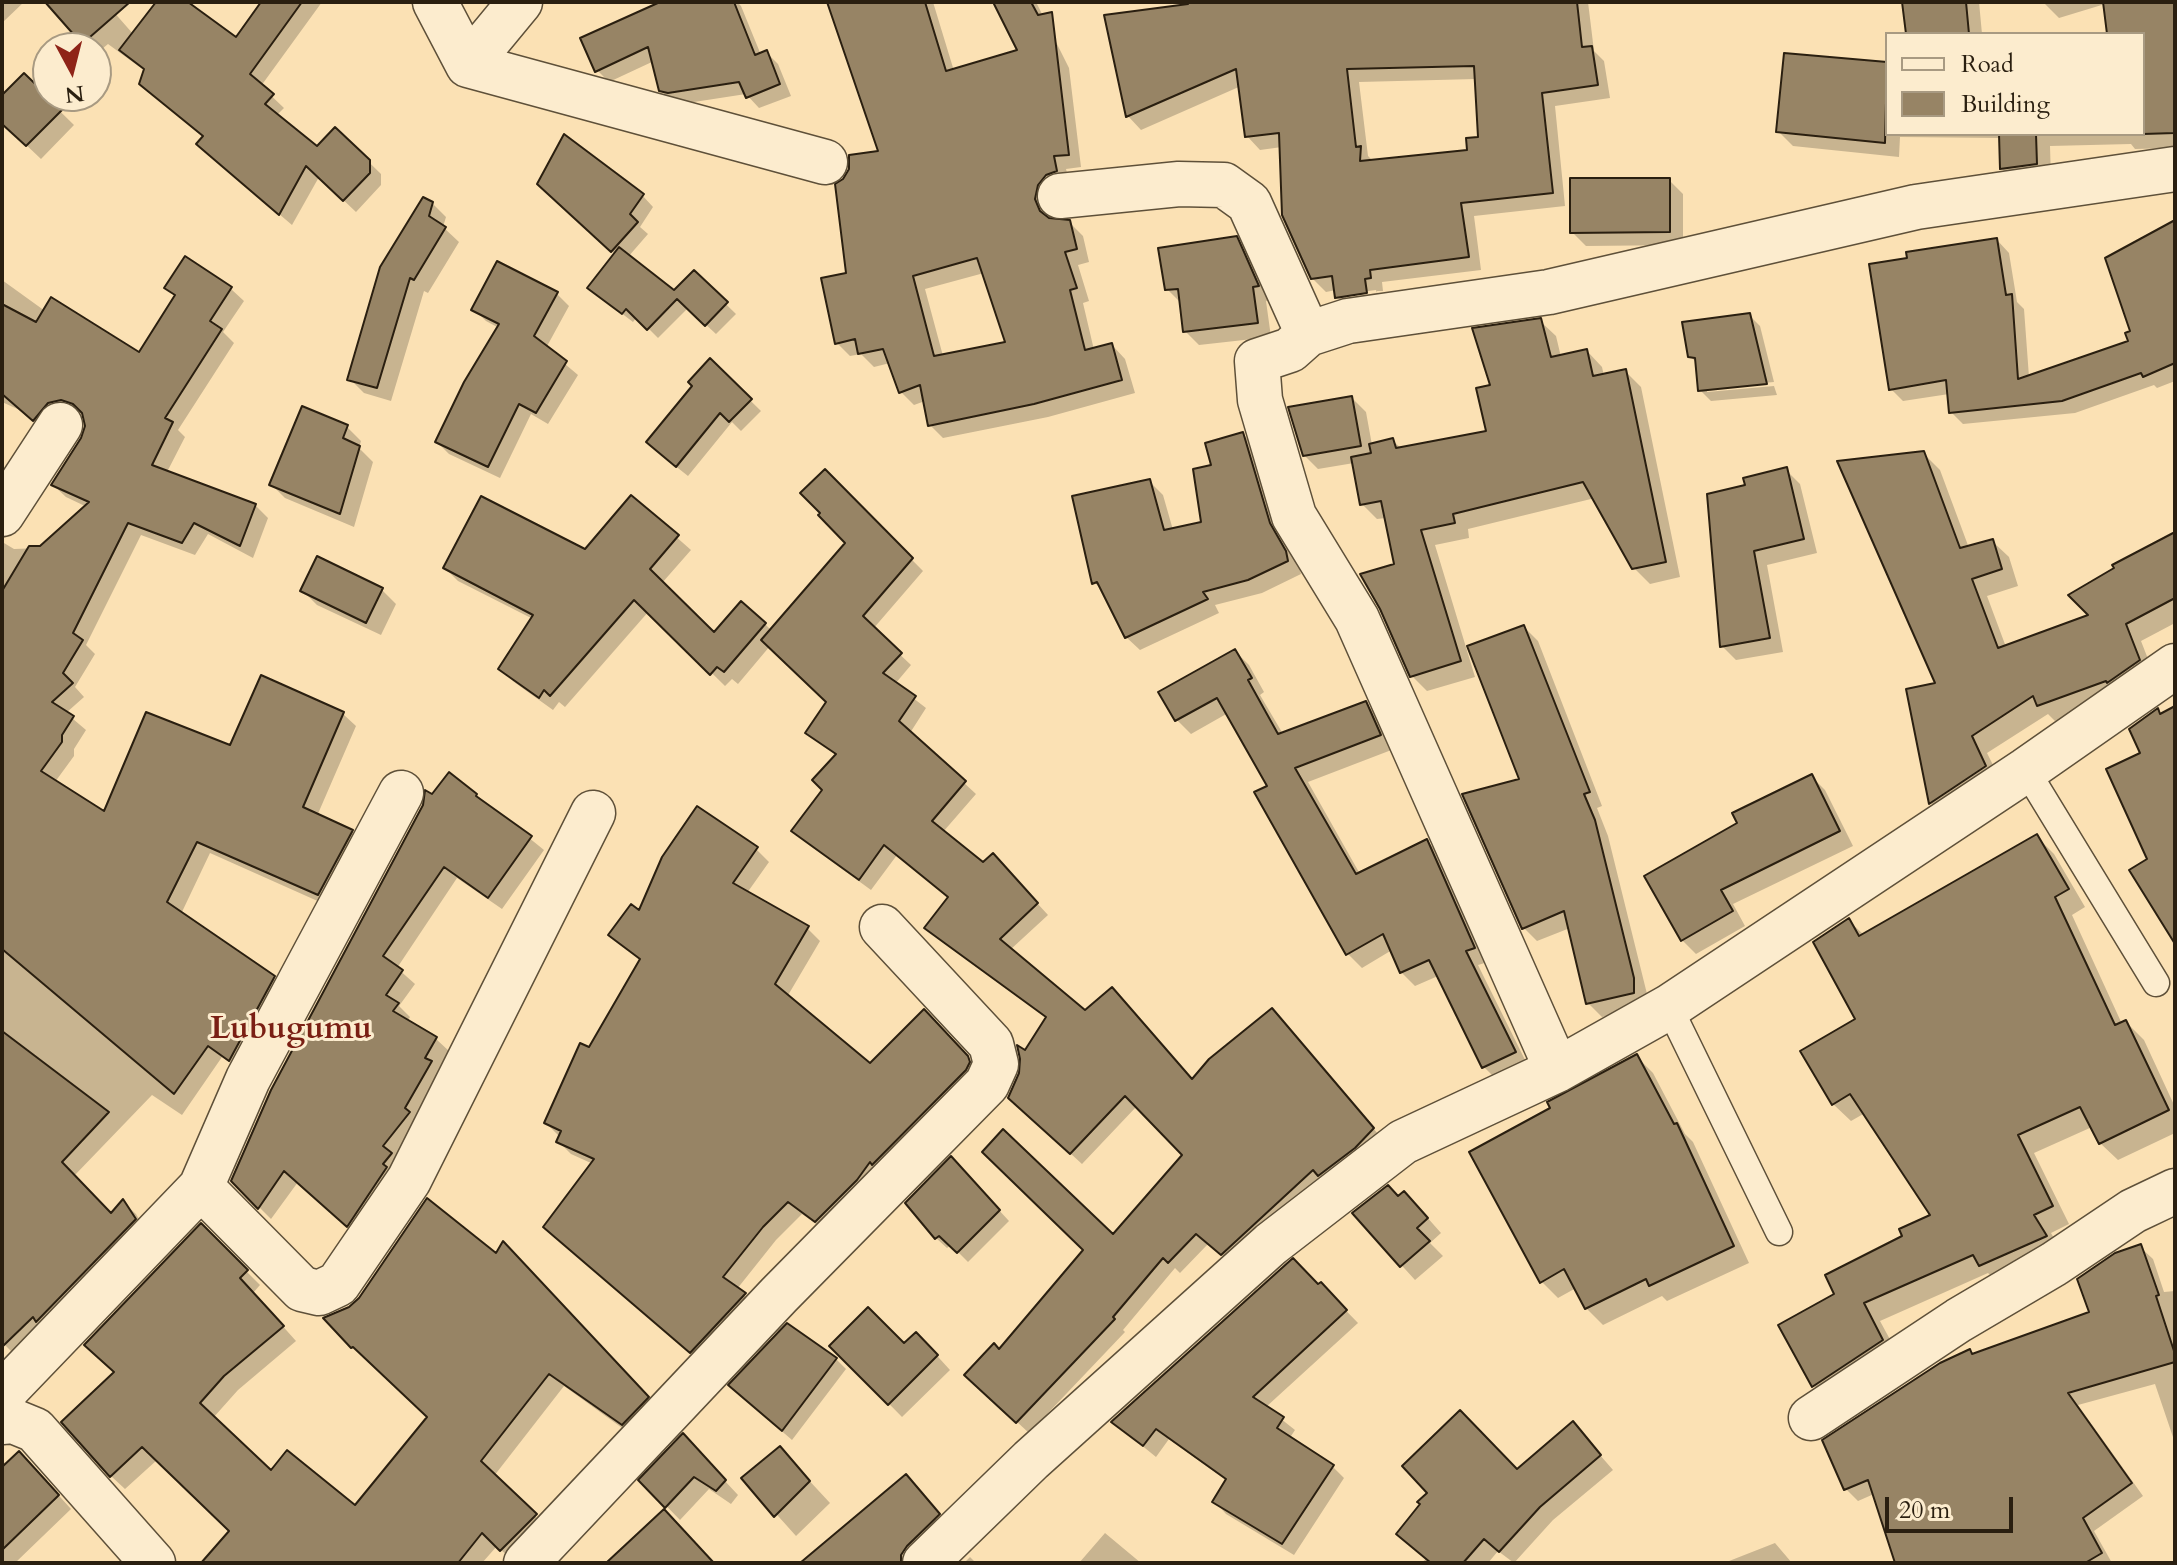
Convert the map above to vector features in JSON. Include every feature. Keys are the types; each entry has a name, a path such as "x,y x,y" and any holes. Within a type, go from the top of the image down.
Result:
{"street":[{"path":"435,2 468,65 825,162"},
{"path":"468,65 520,2"},
{"path":"1557,1070 1357,619 1294,516 1260,400 1257,361 1290,350 1308,334 1348,321 1549,292 1916,207 2175,169"},
{"path":"1060,196 1179,184 1224,185 1249,203 1308,334"},
{"path":"2,514 60,425"},
{"path":"925,1563 1031,1460 1295,1225 1403,1142 1557,1070 1669,1007 2026,770 2175,666"},
{"path":"153,1563 35,1430 13,1421 2,1422 4,1392 201,1187 248,1079 401,793"},
{"path":"201,1187 302,1289 319,1293 338,1284 409,1180 593,813"},
{"path":"526,1563 779,1295 987,1084 996,1064 991,1044 882,927"},
{"path":"1811,1418 1959,1320 2054,1264 2133,1211 2175,1191"}],"lane":[{"path":"2026,770 2156,983"},
{"path":"1669,1007 1779,1232"}],"building":[{"path":"45,2 130,2 96,32 71,32"},
{"path":"156,2 188,2 236,37 261,2 302,2 250,74 274,94 265,104 317,146 335,127 370,160 370,173 343,201 306,166 279,215 196,144 203,136 139,84 144,69 119,50"},
{"path":"660,2 734,2 755,55 767,50 780,84 746,98 739,82 668,93 659,91 648,47 595,72 580,38"},
{"path":"827,2 925,2 946,71 1017,50 993,2 1031,2 1038,15 1052,12 1069,155 1054,156 1057,171 1046,175 1038,185 1035,199 1040,211 1049,218 1070,220 1077,249 1065,252 1077,288 1070,290 1085,350 1112,343 1122,380 1034,404 928,426 920,385 899,393 883,349 858,354 855,339 835,344 821,278 846,273 835,184 843,179 849,169 849,155 878,151","holes":["977,258 1005,342 934,356 913,276"]},
{"path":"1577,2 1582,47 1592,46 1598,85 1542,93 1553,193 1461,203 1469,257 1370,270 1371,278 1365,279 1367,293 1335,298 1332,276 1311,279 1282,215 1279,133 1245,137 1236,69 1126,117 1104,15 1188,4","holes":["1474,66 1478,137 1466,138 1467,150 1360,161 1361,146 1356,147 1347,69"]},
{"path":"1902,2 1966,2 1969,32 1906,32"},
{"path":"2103,2 2175,2 2175,133 2145,134 2145,32 2107,32"},
{"path":"1784,53 1885,62 1885,143 1776,132"},
{"path":"24,73 32,81 32,112 60,112 26,146 2,124 2,95"},
{"path":"564,134 644,194 630,214 638,222 611,252 537,184"},
{"path":"1999,136 2036,136 2037,164 2000,169"},
{"path":"1570,178 1670,178 1670,232 1570,233"},
{"path":"423,197 433,202 429,216 446,227 414,280 410,278 377,388 347,380 380,267"},
{"path":"2175,220 2175,363 2143,377 2141,373 2062,401 1949,413 1946,380 1889,390 1869,264 1907,258 1906,252 1997,238 2006,295 2012,294 2018,379 2128,341 2125,333 2130,331 2105,258"},
{"path":"1237,236 1259,286 1253,287 1258,323 1183,332 1178,289 1165,290 1158,248"},
{"path":"619,247 674,290 694,270 728,302 705,326 677,299 647,330 626,309 622,314 587,288"},
{"path":"185,256 232,287 210,321 222,329 165,418 173,422 152,465 256,504 240,546 194,523 182,543 128,523 73,633 83,640 63,673 73,683 52,702 74,716 62,735 62,742 41,771 104,811 146,712 230,745 261,675 344,712 303,807 353,830 318,895 197,842 167,902 275,976 229,1061 208,1046 174,1094 2,949 2,591 29,546 40,546 89,502 51,485 81,438 85,426 82,413 73,404 61,400 48,403 33,421 2,394 2,304 36,322 51,297 139,352 175,295 164,288"},
{"path":"497,261 558,292 534,336 567,361 536,413 519,404 488,467 435,442 464,382 499,324 471,310"},
{"path":"1750,313 1767,384 1698,391 1695,358 1688,357 1682,322"},
{"path":"1541,318 1551,357 1587,349 1593,376 1626,369 1666,562 1632,569 1583,482 1453,514 1455,523 1421,530 1461,661 1410,677 1380,609 1360,574 1394,564 1381,501 1360,505 1351,457 1371,453 1369,444 1393,438 1396,448 1486,431 1476,388 1490,385 1472,328"},
{"path":"710,358 752,399 729,422 720,413 676,467 646,442 692,386 688,382"},
{"path":"1352,396 1361,446 1303,456 1288,407"},
{"path":"302,406 348,425 343,438 360,446 340,514 269,485"},
{"path":"1243,432 1270,523 1286,551 1288,561 1248,580 1203,592 1208,599 1125,638 1097,582 1092,584 1072,496 1150,479 1164,530 1201,522 1193,469 1211,465 1205,443"},
{"path":"1924,451 1960,548 1993,539 2002,569 1972,579 1998,648 2088,615 2068,595 2114,568 2112,565 2175,532 2175,598 2126,624 2140,660 2107,683 2037,706 2033,696 1972,736 1986,766 1929,804 1906,689 1935,683 1837,461"},
{"path":"1787,467 1804,539 1754,551 1770,638 1720,647 1707,494 1745,485 1743,478"},
{"path":"825,469 913,558 863,616 902,653 883,673 916,696 899,721 966,781 932,821 983,862 993,853 1038,903 1000,939 1085,1010 1112,987 1192,1079 1209,1059 1272,1008 1374,1128 1355,1148 1318,1176 1313,1170 1221,1255 1196,1234 1168,1263 1163,1258 1113,1317 1115,1319 1016,1423 964,1375 994,1343 999,1349 1083,1250 982,1152 1003,1129 1113,1234 1182,1155 1125,1096 1070,1154 1008,1098 1019,1073 1017,1045 1025,1050 1046,1017 924,928 948,897 884,845 859,880 791,831 822,790 812,780 836,754 805,733 826,702 761,640 845,543 800,493"},
{"path":"631,495 679,535 650,569 714,632 741,601 766,623 724,672 717,667 710,675 634,600 550,696 544,690 539,698 498,669 533,615 443,568 481,496 585,549"},
{"path":"317,556 383,588 366,623 300,591"},
{"path":"1524,625 1590,792 1584,794 1595,820 1634,978 1634,993 1586,1004 1564,911 1522,929 1462,794 1519,779 1467,646"},
{"path":"1235,649 1278,734 1366,701 1381,735 1295,768 1356,874 1427,839 1475,948 1466,951 1516,1052 1482,1068 1429,960 1400,973 1383,934 1346,955 1254,792 1267,786 1217,698 1175,721 1158,692"},
{"path":"2175,706 2175,944 2129,870 2147,859 2106,769 2140,753 2129,729 2158,708 2160,714"},
{"path":"449,772 476,796 532,836 488,898 444,867 383,956 403,970 386,995 399,1003 393,1011 437,1037 425,1058 432,1061 405,1108 410,1112 383,1146 392,1153 383,1164 387,1167 347,1227 284,1171 258,1209 231,1181 271,1090 423,805 425,790 432,794"},
{"path":"1812,774 1840,831 1721,890 1733,911 1681,941 1644,876 1737,823 1732,813"},
{"path":"697,806 758,847 733,883 809,926 775,984 870,1063 924,1009 968,1056 970,1062 966,1070 872,1165 870,1162 857,1180 815,1222 788,1202 763,1227 723,1277 746,1293 690,1353 543,1227 594,1159 556,1142 561,1131 544,1123 580,1043 589,1047 640,959 608,935 631,904 639,910 662,857"},
{"path":"2037,834 2069,889 2055,897 2115,1025 2126,1020 2169,1110 2099,1144 2080,1107 2018,1135 2053,1206 2034,1215 2047,1236 1979,1266 1973,1255 1864,1303 1883,1340 1812,1387 1778,1325 1834,1294 1825,1275 1902,1236 1899,1229 1930,1215 1850,1094 1832,1105 1800,1051 1855,1019 1813,942 1849,918 1859,936"},
{"path":"2,1031 109,1112 62,1162 111,1213 123,1199 136,1219 36,1322 33,1317 2,1347"},
{"path":"1637,1054 1674,1124 1677,1123 1734,1246 1649,1286 1646,1279 1585,1309 1564,1269 1540,1283 1469,1152 1550,1108 1547,1102"},
{"path":"951,1156 1000,1210 957,1253 939,1236 935,1239 905,1203"},
{"path":"1388,1185 1398,1196 1404,1191 1428,1218 1417,1228 1430,1241 1400,1267 1352,1213"},
{"path":"427,1198 496,1253 503,1241 649,1397 622,1425 549,1374 481,1461 537,1514 500,1551 482,1533 458,1563 201,1563 229,1531 142,1447 110,1477 61,1422 114,1372 84,1345 201,1223 248,1270 240,1278 284,1326 224,1376 200,1403 271,1470 287,1450 355,1505 427,1417 351,1348 323,1318 349,1307 359,1298"},
{"path":"2141,1244 2159,1295 2156,1296 2175,1362 2068,1393 2132,1483 2083,1518 2102,1553 2085,1563 1895,1563 1868,1480 1844,1490 1822,1440 1940,1363 1970,1349 1972,1354 2089,1312 2077,1279 2115,1253"},
{"path":"1293,1258 1347,1310 1253,1397 1284,1417 1277,1428 1334,1465 1282,1544 1212,1502 1226,1479 1156,1429 1143,1446 1111,1422"},
{"path":"868,1307 904,1343 916,1332 938,1355 888,1405 829,1346"},
{"path":"787,1323 837,1358 782,1431 728,1385"},
{"path":"1460,1410 1517,1469 1573,1421 1601,1455 1540,1507 1499,1552 1484,1539 1463,1563 1431,1563 1396,1534 1420,1504 1417,1502 1427,1493 1402,1466"},
{"path":"683,1433 726,1480 716,1491 694,1477 665,1508 638,1480"},
{"path":"780,1446 810,1481 774,1517 741,1478"},
{"path":"19,1451 59,1495 2,1550 2,1467"},
{"path":"906,1474 940,1514 907,1546 901,1555 901,1563 800,1563"},
{"path":"664,1509 714,1563 606,1563"}],"district":[{"name":"Lubugumu","path":"291,1031"}]}
